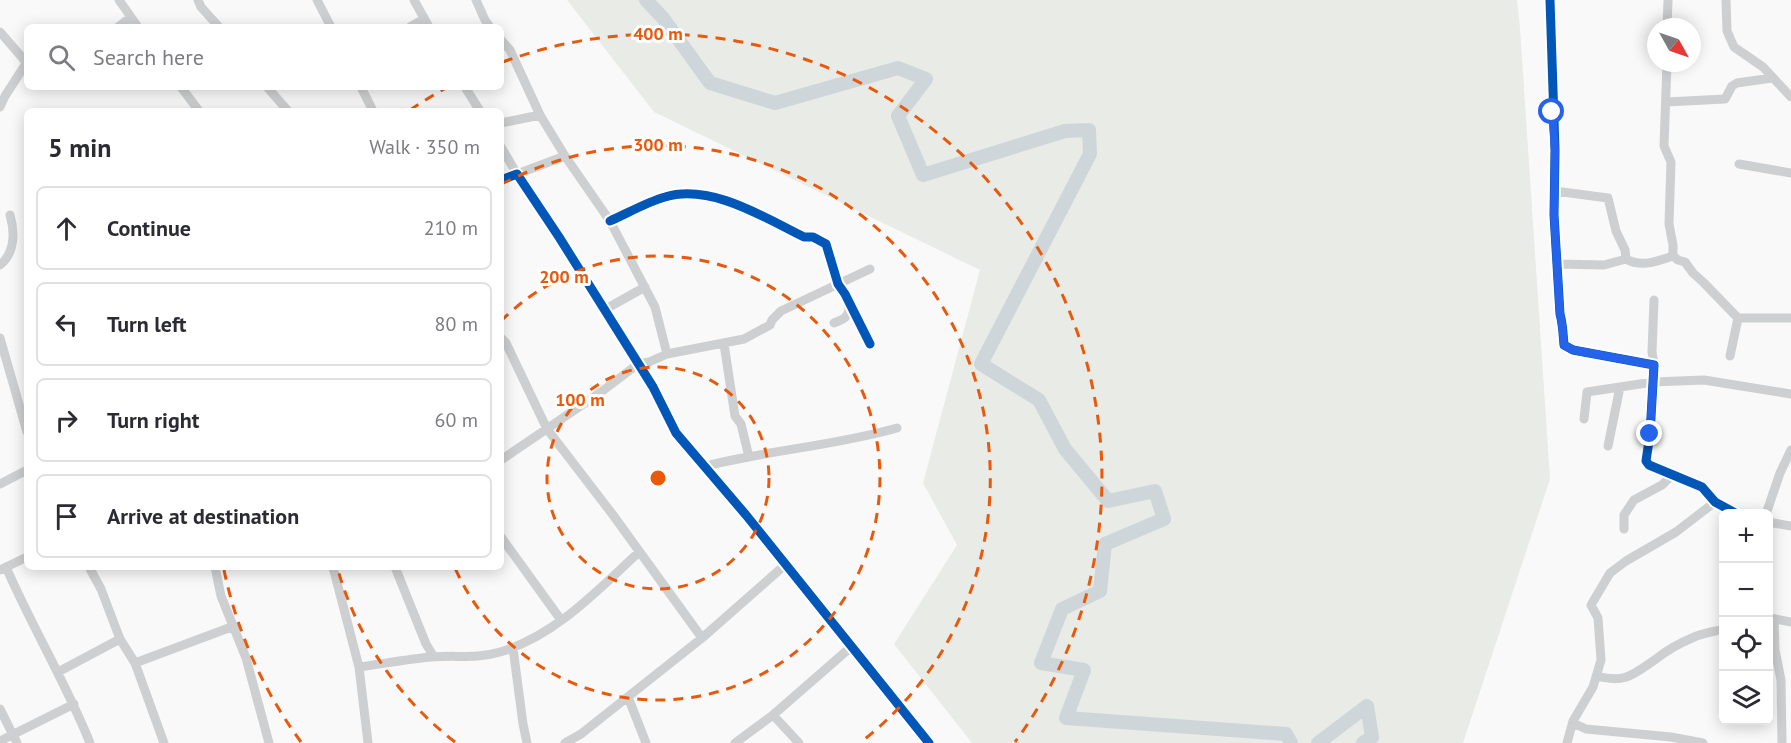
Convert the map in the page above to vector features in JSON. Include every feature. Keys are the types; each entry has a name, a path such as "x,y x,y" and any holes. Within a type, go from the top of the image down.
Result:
{"street":[{"path":"119,0 136,24"},
{"path":"198,0 201,7 216,24"},
{"path":"317,0 329,24"},
{"path":"414,0 426,23"},
{"path":"476,0 488,24"},
{"path":"1550,0 1556,191 1554,215 1564,345 1573,350 1654,365"},
{"path":"1667,18 1668,0"},
{"path":"1726,0 1727,31 1734,47 1763,67 1791,97"},
{"path":"122,24 131,17"},
{"path":"0,32 24,59"},
{"path":"504,43 510,50 540,115 610,221 645,287 654,307 667,354"},
{"path":"0,107 24,67"},
{"path":"1667,72 1664,146 1671,162 1669,224 1673,256"},
{"path":"1666,102 1725,99 1732,86 1737,83 1772,78"},
{"path":"183,90 197,108"},
{"path":"270,90 285,108"},
{"path":"363,90 372,108"},
{"path":"467,90 478,108"},
{"path":"504,122 540,115"},
{"path":"504,152 661,400 676,433 706,466 929,743"},
{"path":"504,179 565,156"},
{"path":"1739,164 1791,172"},
{"path":"1556,191 1608,198 1626,259"},
{"path":"610,221 666,196 694,195 727,200 804,237 813,237 826,244 838,284 870,344"},
{"path":"0,265 8,255 12,243 13,228 10,215"},
{"path":"1558,264 1604,265 1626,259 1634,263 1648,264 1673,256 1689,266 1693,273 1738,318 1791,318"},
{"path":"504,458 638,364 667,354 744,339 770,325 781,311 870,269"},
{"path":"604,310 645,287"},
{"path":"1654,300 1652,352 1654,365 1646,461 1649,465 1702,487 1716,502 1729,509"},
{"path":"834,323 846,318 850,312 849,304"},
{"path":"1730,356 1738,318"},
{"path":"0,338 24,422"},
{"path":"504,341 547,429 702,638"},
{"path":"724,344 735,416 741,424 749,457"},
{"path":"1584,419 1587,392 1653,382 1704,380 1791,394"},
{"path":"1608,446 1620,387"},
{"path":"706,466 897,428"},
{"path":"1767,509 1791,450"},
{"path":"0,484 24,472"},
{"path":"1624,529 1624,515 1634,500 1662,485 1673,474"},
{"path":"1567,743 1573,723 1597,676 1601,660 1601,636 1598,618 1591,605 1610,573 1676,532 1716,502"},
{"path":"1773,523 1791,526"},
{"path":"504,541 561,620"},
{"path":"359,667 434,657 469,658 513,648 540,635 580,606 639,552"},
{"path":"24,558 3,569 58,672 90,743"},
{"path":"565,743 581,734 702,638 785,565"},
{"path":"91,570 101,589 120,639 135,663 164,743"},
{"path":"215,570 221,596 246,658 269,743"},
{"path":"336,570 338,592 359,667 368,743"},
{"path":"396,570 426,644 434,657"},
{"path":"1773,618 1791,622"},
{"path":"135,663 234,626"},
{"path":"1597,676 1612,680 1623,679 1640,671 1656,658 1694,636 1719,630"},
{"path":"1773,634 1775,650 1786,681 1782,743"},
{"path":"58,672 120,639"},
{"path":"735,743 773,715 851,647"},
{"path":"513,648 527,743"},
{"path":"628,697 646,743"},
{"path":"0,741 15,739 74,704"},
{"path":"0,709 15,739"},
{"path":"773,715 799,743"},
{"path":"1573,723 1587,729 1671,737 1703,743"},
{"path":"581,734 587,743"}],"shaded area":[{"path":"567,0 1517,0 1550,479 1463,743 972,743 894,644 957,545 923,483 980,270 654,112"}],"waterway":[{"path":"646,0 663,18 710,83 775,103 898,68 926,79 898,116 923,175 1065,131 1089,130 1090,154 981,364 1039,400 1065,449 1108,501 1155,491 1164,519 1105,544 1100,591 1062,609 1041,663 1084,670 1066,718 1286,734 1291,743"},
{"path":"1318,743 1367,706 1372,737 1363,743"}],"cycle path":[{"path":"1550,0 1555,150 1554,215 1564,345 1573,350 1654,365 1646,461 1649,465 1702,487 1715,502 1728,509"},
{"path":"504,179 517,174 653,387 676,433 746,515 929,743"},
{"path":"610,221 665,197 683,194 701,195 719,198 755,212 804,237 813,237 826,244 838,284 870,344"}],"route":[{"path":"1552,112 1556,191 1554,215 1564,345 1573,350 1654,365 1650,434"}]}
